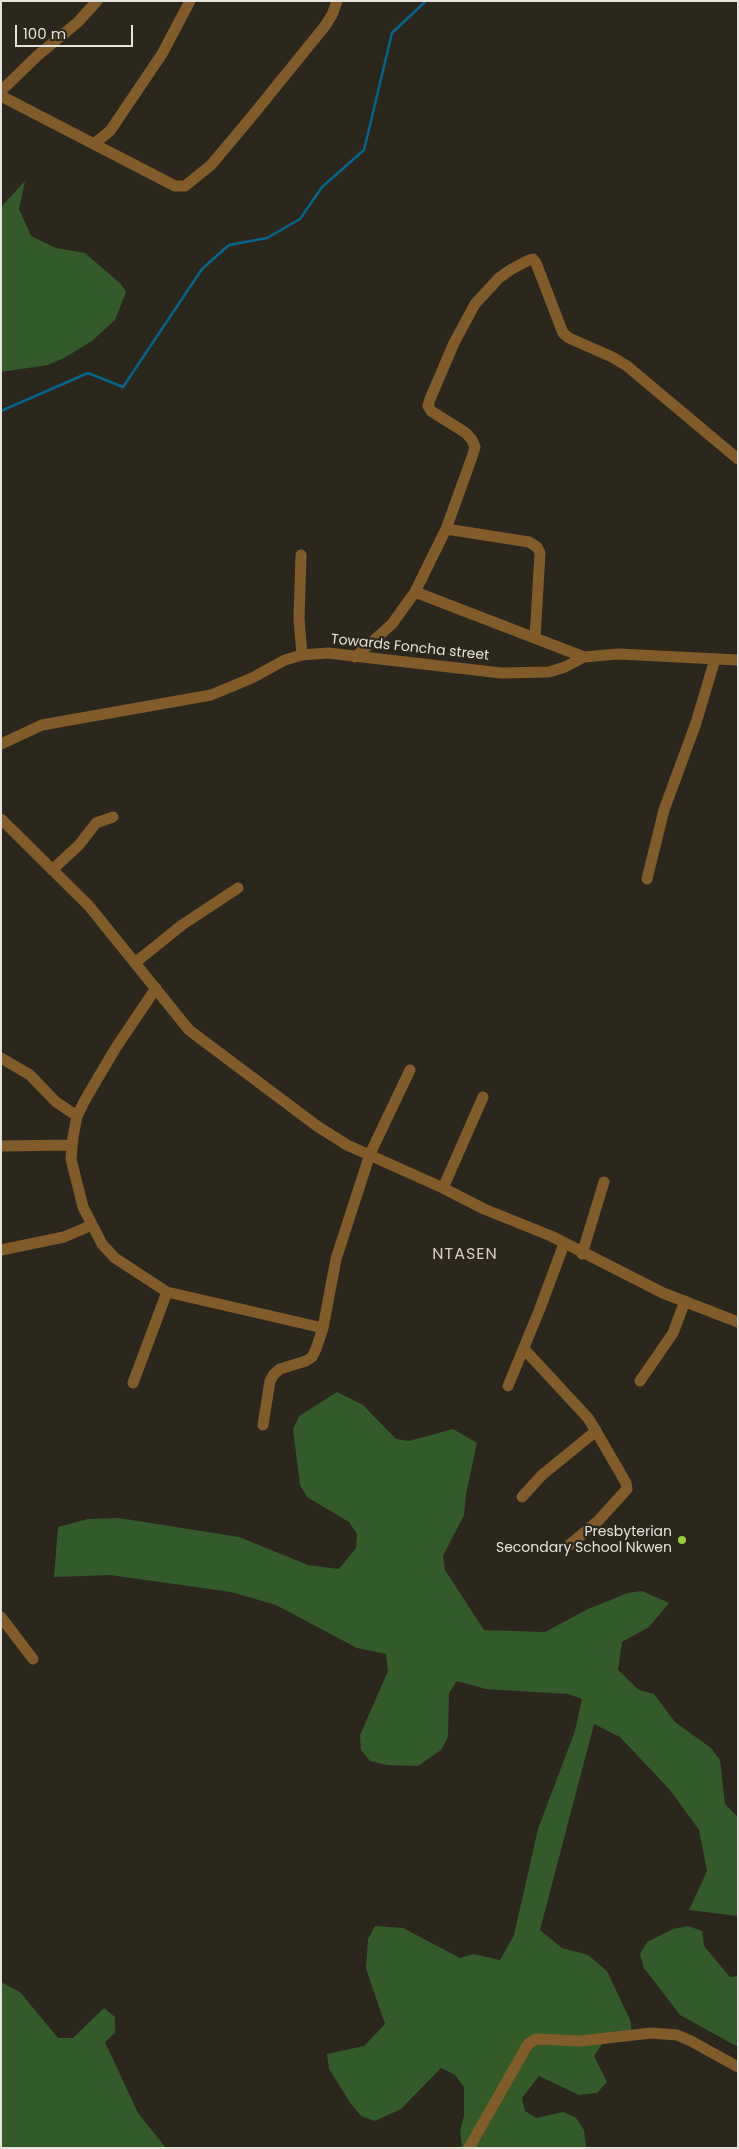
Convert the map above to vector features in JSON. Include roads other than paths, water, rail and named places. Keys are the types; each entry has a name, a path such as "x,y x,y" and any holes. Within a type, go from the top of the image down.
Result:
{"street":[{"path":"1,91 37,56 78,22 97,1"},
{"path":"95,143 110,131 162,54 190,1"},
{"path":"1,96 175,186 185,186 211,164 248,120 325,26 337,1"},
{"path":"355,657 392,624 415,592 446,529 475,447 466,433 431,411 428,406 454,343 475,304 499,278 529,260 533,259 536,263 563,333 569,338 612,357 627,366 738,459"},
{"path":"446,529 529,542 537,547 540,553 535,638"},
{"path":"301,555 299,618 302,655"},
{"path":"415,592 584,656"},
{"name":"Towards Foncha street","path":"1,744 42,725 211,695 252,678 286,660 302,655 328,653 501,673 549,672 565,667 584,656 618,654 738,660"},
{"path":"647,879 664,810 696,723 715,660"},
{"path":"52,870 79,845 96,823 113,817"},
{"path":"1,819 89,906 136,962 180,1021 198,1038 330,1135 663,1292 738,1322"},
{"path":"136,962 194,916 238,888"},
{"path":"156,988 115,1050 78,1116 72,1146 73,1173 83,1207 108,1251 167,1292 323,1328"},
{"path":"1,1058 30,1075 56,1102 78,1116"},
{"path":"263,1425 270,1381 274,1374 280,1369 306,1361 312,1357 323,1328 336,1259 370,1154 410,1070"},
{"path":"443,1188 484,1096"},
{"path":"1,1146 72,1146"},
{"path":"582,1254 604,1182"},
{"path":"1,1250 64,1237 92,1225"},
{"path":"508,1386 564,1244"},
{"path":"133,1383 167,1292"},
{"path":"640,1381 673,1333 685,1301"},
{"path":"524,1349 588,1418 626,1483 627,1489 598,1521 568,1546"},
{"path":"522,1497 542,1475 596,1431"},
{"path":"1,1617 33,1659"},
{"path":"468,2148 528,2044 536,2039 581,2041 651,2032 677,2036 690,2041 738,2067"}],"waterway":[{"path":"1,411 88,373 123,387 202,269 229,245 267,238 300,219 322,187 364,150 392,33 426,1"}],"place":[{"name":"Presbyterian Secondary School Nkwen","path":"682,1540"}],"district":[{"name":"NTASEN","path":"465,1255"}]}
